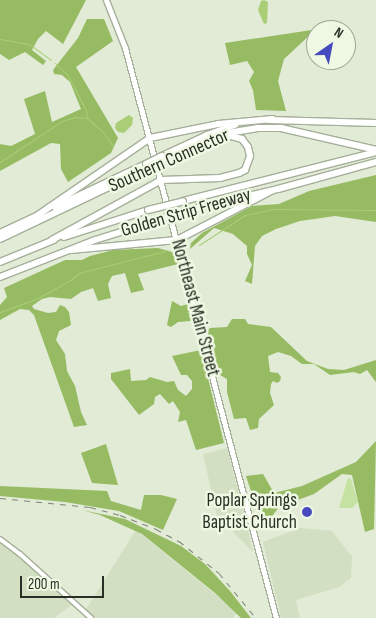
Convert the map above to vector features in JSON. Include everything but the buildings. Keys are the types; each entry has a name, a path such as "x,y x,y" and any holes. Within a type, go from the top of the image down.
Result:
{"highway":[{"path":"38,215 150,138 218,124 274,119"},
{"name":"Southern Connector","path":"0,239 224,128 274,119 376,123"},
{"name":"Southern Connector","path":"163,158 212,139 244,130 281,128 376,151"},
{"path":"52,240 161,180 220,178 244,170 250,156 248,147 242,139 231,136 212,139"},
{"name":"Golden Strip Freeway","path":"0,262 52,240 148,210 376,151"},
{"name":"Golden Strip Freeway","path":"0,276 95,240 184,211 271,191 376,162"},
{"name":"Southern Connector","path":"0,233 147,166"},
{"path":"71,250 177,240 271,191"}],"main road":[{"name":"Northeast Main Street","path":"106,0 125,48 150,138 276,618"}],"street":[{"path":"0,539 27,560 91,618"}],"shaded area":[{"path":"0,0 86,0 63,44 46,31 38,39 32,50 46,61 43,65 25,52 9,60 0,54"},
{"path":"261,1 268,2 267,23 264,24 258,10"},
{"path":"87,19 104,19 113,41 76,67 118,138 111,153 68,182 61,169 60,144 51,143 0,171 0,144 11,146 35,134 24,99 45,91 52,122 81,109 70,82 62,75 54,74 53,70 78,38"},
{"path":"306,31 306,39 284,59 278,81 286,111 256,110 253,90 249,81 254,72 247,61 230,65 225,43"},
{"path":"129,115 133,118 132,125 124,133 118,132 115,128 116,123"},
{"path":"376,175 376,222 335,216 300,221 262,236 255,246 252,284 245,281 252,265 247,254 247,246 233,234 214,228 190,249 191,243 202,233 252,206 279,204 309,191"},
{"path":"158,248 172,252 178,264 138,274 144,290 131,293 125,273 112,276 108,284 111,298 98,301 93,288 81,292 71,299 50,297 42,299 32,306 34,309 48,313 56,312 60,305 69,312 71,325 59,331 56,340 65,354 67,371 75,386 81,412 87,425 74,427 34,315 29,310 20,309 0,320 0,305 7,297 4,288 65,260 82,260 113,250"},
{"path":"172,301 181,306 188,304 191,321 178,322 171,327 167,325"},
{"path":"232,319 245,319 248,324 271,327 307,361 328,369 344,370 376,360 376,382 367,370 360,374 354,372 330,375 314,364 302,364 291,356 278,352 268,356 270,372 278,373 281,377 280,381 277,383 273,381 271,384 270,393 274,405 259,419 258,428 250,430 246,418 234,419 227,392 227,379 220,375 207,331 210,328 227,327"},
{"path":"201,350 224,443 196,450 186,420 178,422 180,412 173,401 169,404 160,394 155,397 154,404 139,415 111,379 111,373 130,369 131,381 146,380 150,377 167,382 174,381 178,390 186,396 192,389 192,381 187,375 181,375 172,356"},
{"path":"376,441 374,529 365,532 352,475 342,474 314,494 279,507 269,520 262,525 246,476 263,474 274,493 302,486 356,462"},
{"path":"106,444 118,485 92,483 81,453"},
{"path":"227,448 253,552 217,516 203,454"},
{"path":"348,478 351,479 358,502 352,508 339,508"},
{"path":"0,486 107,491 111,501 141,510 144,495 161,495 177,499 163,530 119,511 65,502 0,496"},
{"path":"82,510 125,519 181,546 205,564 230,591 251,618 241,618 215,593 142,534 100,515"},
{"path":"300,528 332,531 352,557 351,578 339,587 296,600 300,618 281,618 263,542"},
{"path":"136,530 237,612 233,618 92,618 85,611"},
{"path":"0,540 73,604 54,618 0,618"}],"waterway":[{"path":"0,39 29,44 51,60"},
{"path":"55,63 67,74 86,110 87,118 103,132 113,146"},
{"path":"0,162 62,121 75,117 87,118"},
{"path":"199,245 245,215 274,209 376,210"},
{"path":"0,312 38,298 71,280 79,273 165,251"}],"railway":[{"path":"0,498 90,507 120,515 156,529 179,541 219,573 256,618"}],"place":[{"name":"Poplar Springs Baptist Church","path":"307,512"}]}
